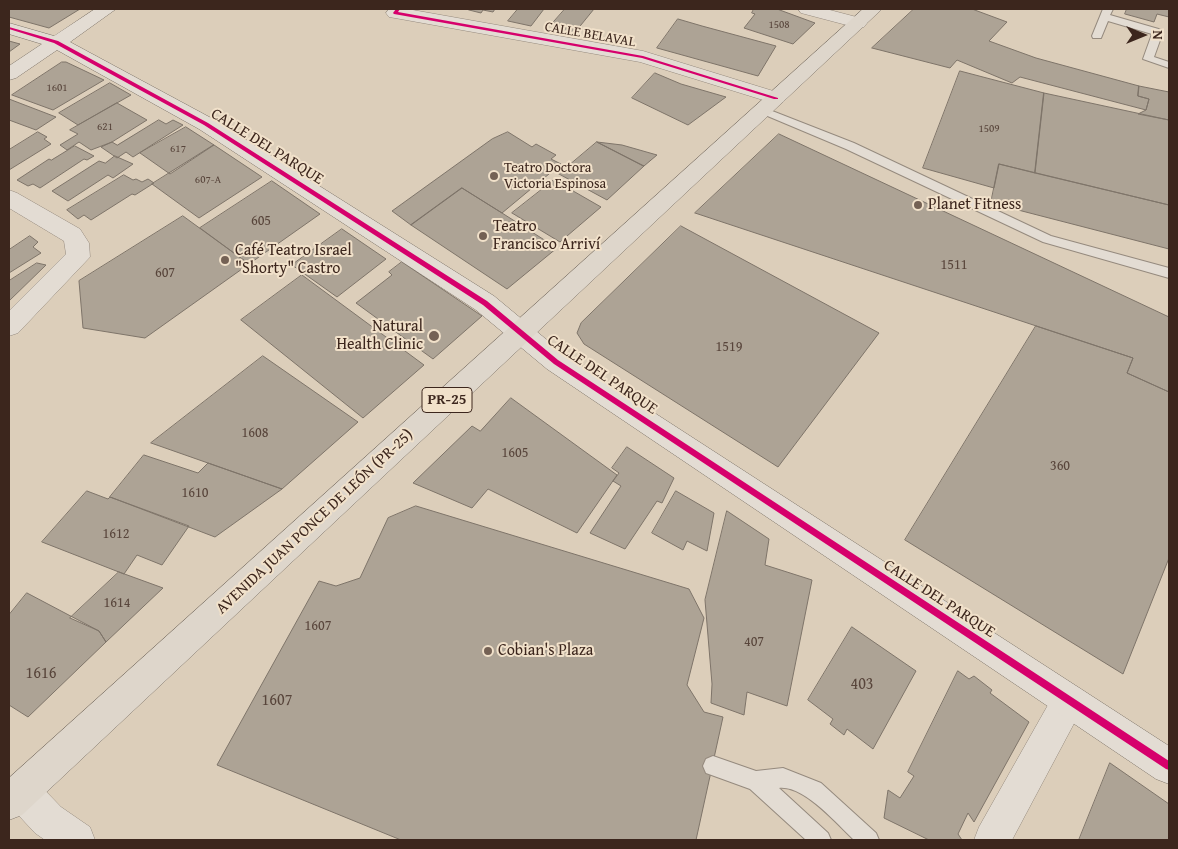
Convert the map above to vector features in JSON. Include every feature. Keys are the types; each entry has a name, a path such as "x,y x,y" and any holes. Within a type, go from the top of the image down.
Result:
{"main road":[{"name":"AVENIDA JUAN PONCE DE LEÓN (PR-25)","path":"13,792 193,635 519,333 866,16"}],"street":[{"path":"9,74 107,9"},
{"path":"807,9 866,16"},
{"name":"CALLE BELAVAL","path":"396,11 643,57 769,104"},
{"name":"CALLE DEL PARQUE","path":"9,28 56,42 206,124 485,303 556,362 1169,766"},
{"path":"9,198 72,235 77,243 78,257 9,326"},
{"path":"992,840 1069,701"},
{"path":"13,792 77,840"}],"lane":[{"path":"1097,36 1106,13 1158,32 1148,59 1169,65"},
{"path":"769,104 850,146 1046,239 1169,273"},
{"path":"713,766 756,780 783,778 814,790 869,840"},
{"path":"756,780 822,840"}],"building":[{"path":"9,9 80,9 49,28 9,17"},
{"path":"495,9 493,12 483,10 481,13 469,10"},
{"path":"518,9 544,9 531,26 508,21"},
{"path":"565,9 594,9 572,36 554,31 558,27 551,25"},
{"path":"754,9 777,9 815,23 793,44 744,28 755,14 752,13"},
{"path":"914,9 972,9 1007,22 989,41 1036,58 1139,86 1138,96 1149,99 1146,110 1020,77 1012,83 957,60 950,68 872,48"},
{"path":"1127,9 1169,9 1169,17 1157,14 1154,22 1125,14"},
{"path":"678,19 776,46 758,76 657,48"},
{"path":"9,41 20,44 9,52"},
{"path":"62,62 66,62 104,80 53,110 12,95"},
{"path":"960,71 1044,93 1035,173 999,164 994,188 923,168"},
{"path":"655,73 681,84 726,97 688,125 632,98"},
{"path":"110,83 131,95 78,125 59,113"},
{"path":"1139,86 1169,92 1169,120 1138,114 1146,110 1149,99 1138,96"},
{"path":"1044,93 1169,120 1169,205 1035,173"},
{"path":"9,99 56,117 36,130 9,120"},
{"path":"117,103 147,120 112,142 91,150 79,142 67,150 60,145 78,134 70,130"},
{"path":"159,120 166,124 173,120 183,125 133,157 126,152 117,158 101,147 112,142 117,145"},
{"path":"186,127 214,145 170,174 140,153"},
{"path":"38,132 47,137 44,139 51,144 9,170 9,150"},
{"name":"Teatro Doctora Victoria Espinosa","path":"508,132 532,147 536,144 556,155 551,159 561,164 502,213 462,188 411,225 392,211 492,139"},
{"path":"779,134 1169,317 1169,392 1127,373 1133,358 695,213"},
{"path":"597,142 644,166 607,200 559,174"},
{"path":"597,142 622,145 657,155 644,166"},
{"path":"214,145 262,177 199,218 152,184"},
{"path":"75,146 94,156 87,160 84,159 40,188 33,184 28,186 17,180 49,159 51,160"},
{"path":"115,156 133,164 113,178 108,175 68,201 52,191 99,161 105,163"},
{"path":"999,164 1169,205 1169,249 991,203"},
{"path":"124,175 133,180 136,179 142,182 148,179 154,183 135,195 132,194 91,220 84,215 78,219 67,210"},
{"path":"554,180 601,207 560,242 512,213"},
{"path":"272,181 320,214 249,264 200,228"},
{"name":"Teatro Francisco Arriví","path":"462,188 557,248 507,289 411,225"},
{"path":"183,216 249,264 145,338 83,328 79,281"},
{"path":"681,226 879,333 778,467 584,344 577,333 581,323"},
{"path":"342,229 386,259 337,297 292,265"},
{"path":"30,236 38,242 33,247 41,253 9,273 9,250"},
{"path":"402,262 482,316 433,359 356,303 392,275 389,272"},
{"path":"37,263 46,265 9,301 9,281"},
{"path":"302,275 424,365 363,418 241,320"},
{"path":"1036,326 1133,358 1127,373 1169,392 1169,558 1123,674 905,540"},
{"path":"263,356 358,422 282,489 151,443"},
{"path":"511,398 617,475 577,533 488,489 472,508 413,483 472,426 480,431"},
{"path":"627,447 674,478 662,503 657,501 625,549 590,533 621,486 613,481 619,473 612,468"},
{"path":"144,455 198,473 208,463 282,489 215,537 110,497"},
{"path":"87,491 108,499 110,497 189,526 162,565 137,555 124,574 42,542"},
{"path":"676,491 714,513 707,551 687,541 683,550 652,533"},
{"name":"Cobian's Plaza","path":"416,506 689,589 704,618 687,685 704,712 723,717 696,840 401,840 217,765 319,581 336,586 360,578 388,518"},
{"path":"727,511 769,539 765,565 812,580 787,706 747,692 744,715 711,703 712,684 705,600"},
{"path":"119,572 163,588 106,642 99,631 70,618"},
{"path":"27,593 99,631 106,642 28,717 9,705 9,615"},
{"path":"852,627 916,671 873,749 847,729 844,735 830,724 833,719 808,700"},
{"path":"958,671 969,679 974,676 992,690 990,693 1029,722 974,822 968,813 958,834 962,840 929,840 884,818 888,790 900,798 914,776 908,772"},
{"path":"1110,763 1169,804 1169,840 1079,840"}],"cycle path":[{"path":"398,9 395,13 643,57 776,98"},
{"path":"9,28 56,42 206,124 485,303 556,362 1169,766"}],"place":[{"name":"Teatro Doctora Victoria Espinosa","path":"494,176"},
{"name":"Planet Fitness","path":"918,205"},
{"name":"Teatro Francisco Arriví","path":"483,236"},
{"name":"Café Teatro Israel \"Shorty\" Castro","path":"225,260"},
{"name":"Natural Health Clinic","path":"434,336"},
{"name":"Cobian's Plaza","path":"488,651"}]}
